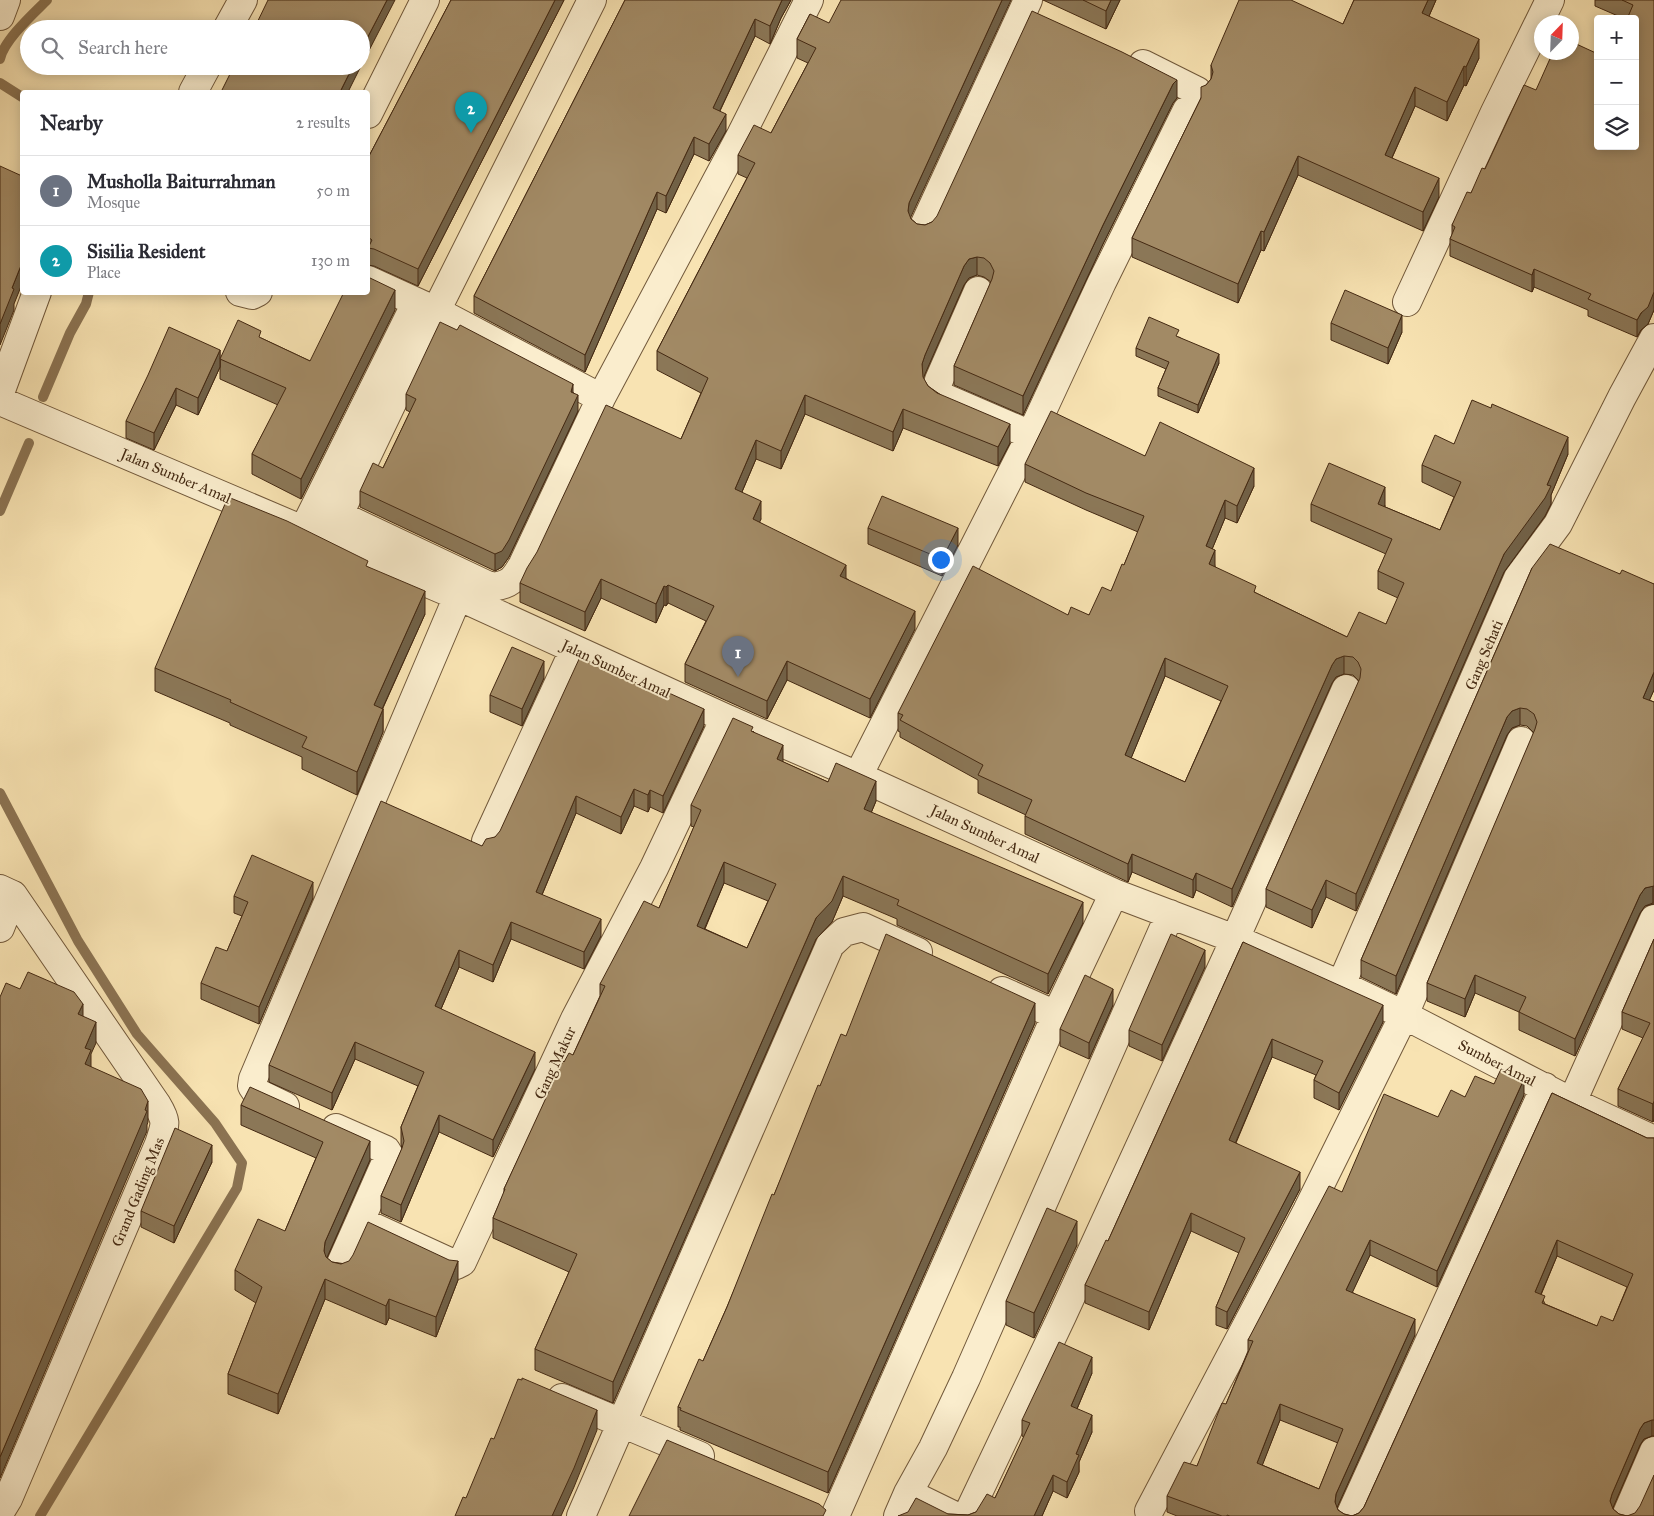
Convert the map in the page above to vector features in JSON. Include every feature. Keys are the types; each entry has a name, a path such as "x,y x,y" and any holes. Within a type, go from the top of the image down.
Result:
{"street":[{"path":"0,16 6,0"},
{"path":"233,20 243,0"},
{"path":"370,110 425,0"},
{"path":"315,536 426,307 592,0"},
{"path":"339,515 490,587 503,586 514,580 601,398 741,135 809,0"},
{"path":"1407,302 1495,112 1550,0"},
{"path":"923,228 1026,4 1050,21"},
{"path":"858,776 1031,435 1102,282 1192,100 1120,53"},
{"path":"194,90 202,75"},
{"path":"370,281 426,307 601,398"},
{"path":"978,291 939,380 938,393 943,397 1031,435"},
{"path":"0,393 36,295"},
{"path":"315,536 339,515 426,307"},
{"name":"Gang Sehati","path":"1341,985 1518,578 1558,524 1654,338"},
{"name":"Jalan Sumber Amal","path":"0,401 458,596 1114,893 1235,939 1341,985"},
{"path":"339,1268 389,1155 386,1150 264,1097 256,1092 252,1086 253,1079 458,596"},
{"path":"486,841 574,650"},
{"path":"967,1516 1062,1316 1235,939 1346,689"},
{"name":"Gang Makur","path":"360,1221 456,1265 462,1262 575,1019 654,868 725,718"},
{"path":"1149,1511 1307,1211 1404,1016 1521,741"},
{"name":"Grand Gading Mas","path":"0,928 7,892"},
{"name":"Grand Gading Mas","path":"0,1512 8,1500 159,1144 165,1124 163,1115 157,1105 7,892"},
{"path":"809,1502 835,1515 1056,1015 1114,893"},
{"path":"955,1516 903,1505 933,1448 966,1378 1170,914"},
{"path":"1572,1102 1654,919"},
{"path":"581,1516 830,945 844,932 863,928 942,963"},
{"path":"977,979 1056,1015"},
{"name":"Sumber Amal","path":"1341,985 1572,1102 1654,1140"},
{"path":"1350,1516 1545,1087"},
{"path":"542,1389 720,1464"},
{"path":"1626,1516 1654,1451"}],"building":[{"path":"268,0 387,0 370,33 370,20 258,20"},
{"path":"451,0 555,0 418,269 370,248 372,240 370,238 370,154"},
{"path":"625,0 782,0 770,26 755,19 713,108 726,114 709,144 694,137 666,196 657,192 585,355 474,296"},
{"path":"841,0 1002,0 909,203 908,211 911,219 917,224 925,225 932,222 937,216 1032,11 1122,52 1177,80 1173,84 1103,225 1023,396 954,366 994,271 990,263 984,258 969,259 964,266 925,355 922,364 923,377 928,386 937,393 1010,424 998,447 903,409 893,432 805,395 781,451 756,440 735,489 761,501 753,519 846,565 840,576 915,611 870,699 787,661 767,701 685,664 714,606 668,585 664,586 656,604 601,579 585,612 520,583 537,552 606,405 681,439 708,378 657,351 755,163 738,155 754,125 771,133 816,48 797,39 810,14 829,23"},
{"path":"1083,0 1111,0 1106,11"},
{"path":"1239,0 1291,0 1343,24 1354,0 1428,0 1422,13 1479,39 1447,102 1415,87 1385,155 1439,178 1423,212 1298,156 1264,232 1261,231 1238,284 1132,238 1201,98 1201,87 1206,85 1211,79 1213,72 1211,65"},
{"path":"1622,0 1654,0 1654,292 1648,307 1637,320 1588,299 1591,294 1534,269 1532,275 1450,239 1455,227 1452,225 1467,192 1471,193 1482,168 1485,169 1524,85 1536,90 1549,60 1579,60 1579,45 1594,52 1594,150 1639,150 1639,15 1629,15 1633,5"},
{"path":"230,75 348,75 341,90 222,90"},
{"path":"0,166 20,175 20,268 0,324"},
{"path":"370,278 395,290 301,479 252,454 286,388 220,359 238,320 261,331 259,337 310,361 343,295 370,295"},
{"path":"1345,290 1402,315 1388,348 1331,323"},
{"path":"1149,317 1179,330 1176,336 1219,354 1198,405 1158,388 1169,362 1136,348"},
{"path":"440,322 457,330 460,325 573,384 571,392 578,395 509,540 502,551 495,554 360,491 373,463 383,468 416,399 406,394"},
{"path":"169,327 220,350 198,398 176,388 154,433 126,421"},
{"path":"1472,400 1491,408 1492,404 1568,437 1547,485 1551,486 1545,498 1504,554 1356,894 1326,880 1312,910 1266,889 1360,678 1361,669 1353,657 1344,656 1336,659 1332,665 1232,889 1196,873 1193,880 1132,854 1128,864 1025,816 1032,800 978,775 983,765 900,720 903,715 898,713 973,566 1068,615 1071,607 1089,615 1102,587 1111,591 1122,564 1124,565 1144,516 1086,493 1025,464 1051,411 1145,456 1160,422 1254,468 1237,506 1225,500 1206,546 1215,550 1209,564 1256,586 1254,592 1347,637 1359,612 1386,624 1404,583 1378,571 1392,539 1311,504 1329,463 1385,487 1378,504 1440,530 1461,482 1422,465 1435,435 1454,444","holes":["1165,658 1228,686 1185,782 1125,755"]},
{"path":"882,496 958,528 942,559 868,528"},
{"path":"228,497 287,521 368,561 366,566 425,591 374,705 383,709 357,772 302,747 307,737 230,702 231,700 155,668"},
{"path":"1550,544 1620,574 1622,570 1654,584 1654,672 1643,698 1654,702 1654,886 1645,888 1640,895 1575,1039 1519,1012 1526,997 1475,975 1465,999 1427,983 1535,729 1537,722 1534,714 1527,709 1520,708 1512,711 1507,717 1396,976 1361,960 1532,568"},
{"path":"512,647 544,661 522,709 490,695"},
{"path":"580,657 645,687 647,683 704,709 663,796 650,790 648,795 634,789 621,817 576,796 536,892 601,919 584,952 511,922 493,965 459,950 435,1006 535,1052 493,1140 439,1115 401,1205 381,1196 402,1148 404,1141 401,1127 424,1072 355,1042 332,1093 269,1065 381,801 482,846 486,839 495,837 500,831"},
{"path":"733,718 753,727 751,731 783,745 777,759 828,782 836,763 876,781 864,809 1083,902 1048,974 897,905 899,900 843,876 832,901 816,918 613,1382 535,1349 577,1254 493,1218 504,1189 563,1061 569,1053 573,1055 605,986 600,984 644,901 659,908 701,810 691,805","holes":["724,862 776,884 747,948 697,926"]},
{"path":"252,855 313,882 259,1007 201,983 216,947 227,951 248,902 234,896"},
{"path":"886,934 1035,1003 828,1472 680,1410 681,1408 678,1407 699,1359 703,1361 727,1307 818,1085 820,1086 841,1034 846,1036"},
{"path":"1171,934 1205,950 1162,1045 1129,1030"},
{"path":"1654,939 1653,1104 1618,1089 1650,1023 1622,1012"},
{"path":"1243,942 1383,1005 1339,1093 1314,1080 1323,1061 1272,1039 1229,1140 1300,1172 1227,1312 1216,1307 1245,1238 1191,1213 1149,1312 1085,1285 1106,1240 1108,1241"},
{"path":"28,972 74,992 83,1004 78,1014 96,1022 85,1048 91,1050 85,1064 141,1089 148,1101 145,1110 147,1111 0,1457 0,997 6,983 20,989"},
{"path":"1085,975 1113,989 1089,1043 1060,1029"},
{"path":"1501,1069 1524,1079 1437,1271 1370,1240 1346,1290 1415,1319 1336,1494 1335,1502 1338,1510 1352,1516 1222,1516 1167,1496 1184,1462 1197,1466 1222,1403 1226,1404 1253,1341 1248,1340 1329,1186 1342,1192 1384,1094 1438,1117 1451,1090 1465,1097 1475,1076 1494,1084","holes":["1280,1404 1343,1429 1319,1489 1257,1463"]},
{"path":"250,1087 370,1141 325,1242 324,1251 326,1257 332,1262 341,1264 349,1261 368,1222 449,1260 458,1261 436,1317 389,1299 386,1306 325,1279 278,1394 228,1374 262,1287 235,1270 258,1219 285,1231 323,1142 241,1105"},
{"path":"1552,1093 1647,1138 1654,1138 1654,1420 1644,1423 1640,1429 1610,1501 1613,1509 1619,1514 1627,1516 1352,1516 1359,1513 1364,1507","holes":["1557,1240 1633,1274 1613,1321 1601,1316 1597,1326 1542,1303 1545,1296 1535,1292"]},
{"path":"175,1128 212,1145 174,1226 141,1211"},
{"path":"1047,1208 1077,1221 1034,1313 1006,1301"},
{"path":"1059,1342 1092,1357 1071,1406 1092,1415 1076,1454 1079,1455 1067,1482 1053,1475 1034,1516 898,1516 908,1512 916,1498 948,1514 968,1515 976,1512 987,1494 995,1498 1030,1423 1022,1420"},
{"path":"522,1378 597,1410 552,1516 455,1516 463,1497 466,1498 491,1438 494,1439 518,1379 522,1380"},
{"path":"667,1440 819,1504 826,1510 823,1516 629,1516"},
{"path":"1654,1475 1654,1516 1627,1516 1635,1513 1640,1506"}],"waterway":[{"path":"27,20 47,0"},
{"path":"0,59 7,44 20,28"},
{"path":"0,83 20,96"},
{"path":"43,397 70,333 86,304 88,295"},
{"path":"0,511 29,443"},
{"path":"0,793 78,941 137,1034 215,1123 242,1163 237,1188 40,1516"}],"place":[{"name":"Sisilia Resident","path":"471,133"},
{"name":"Musholla Baiturrahman","path":"738,677"}]}
